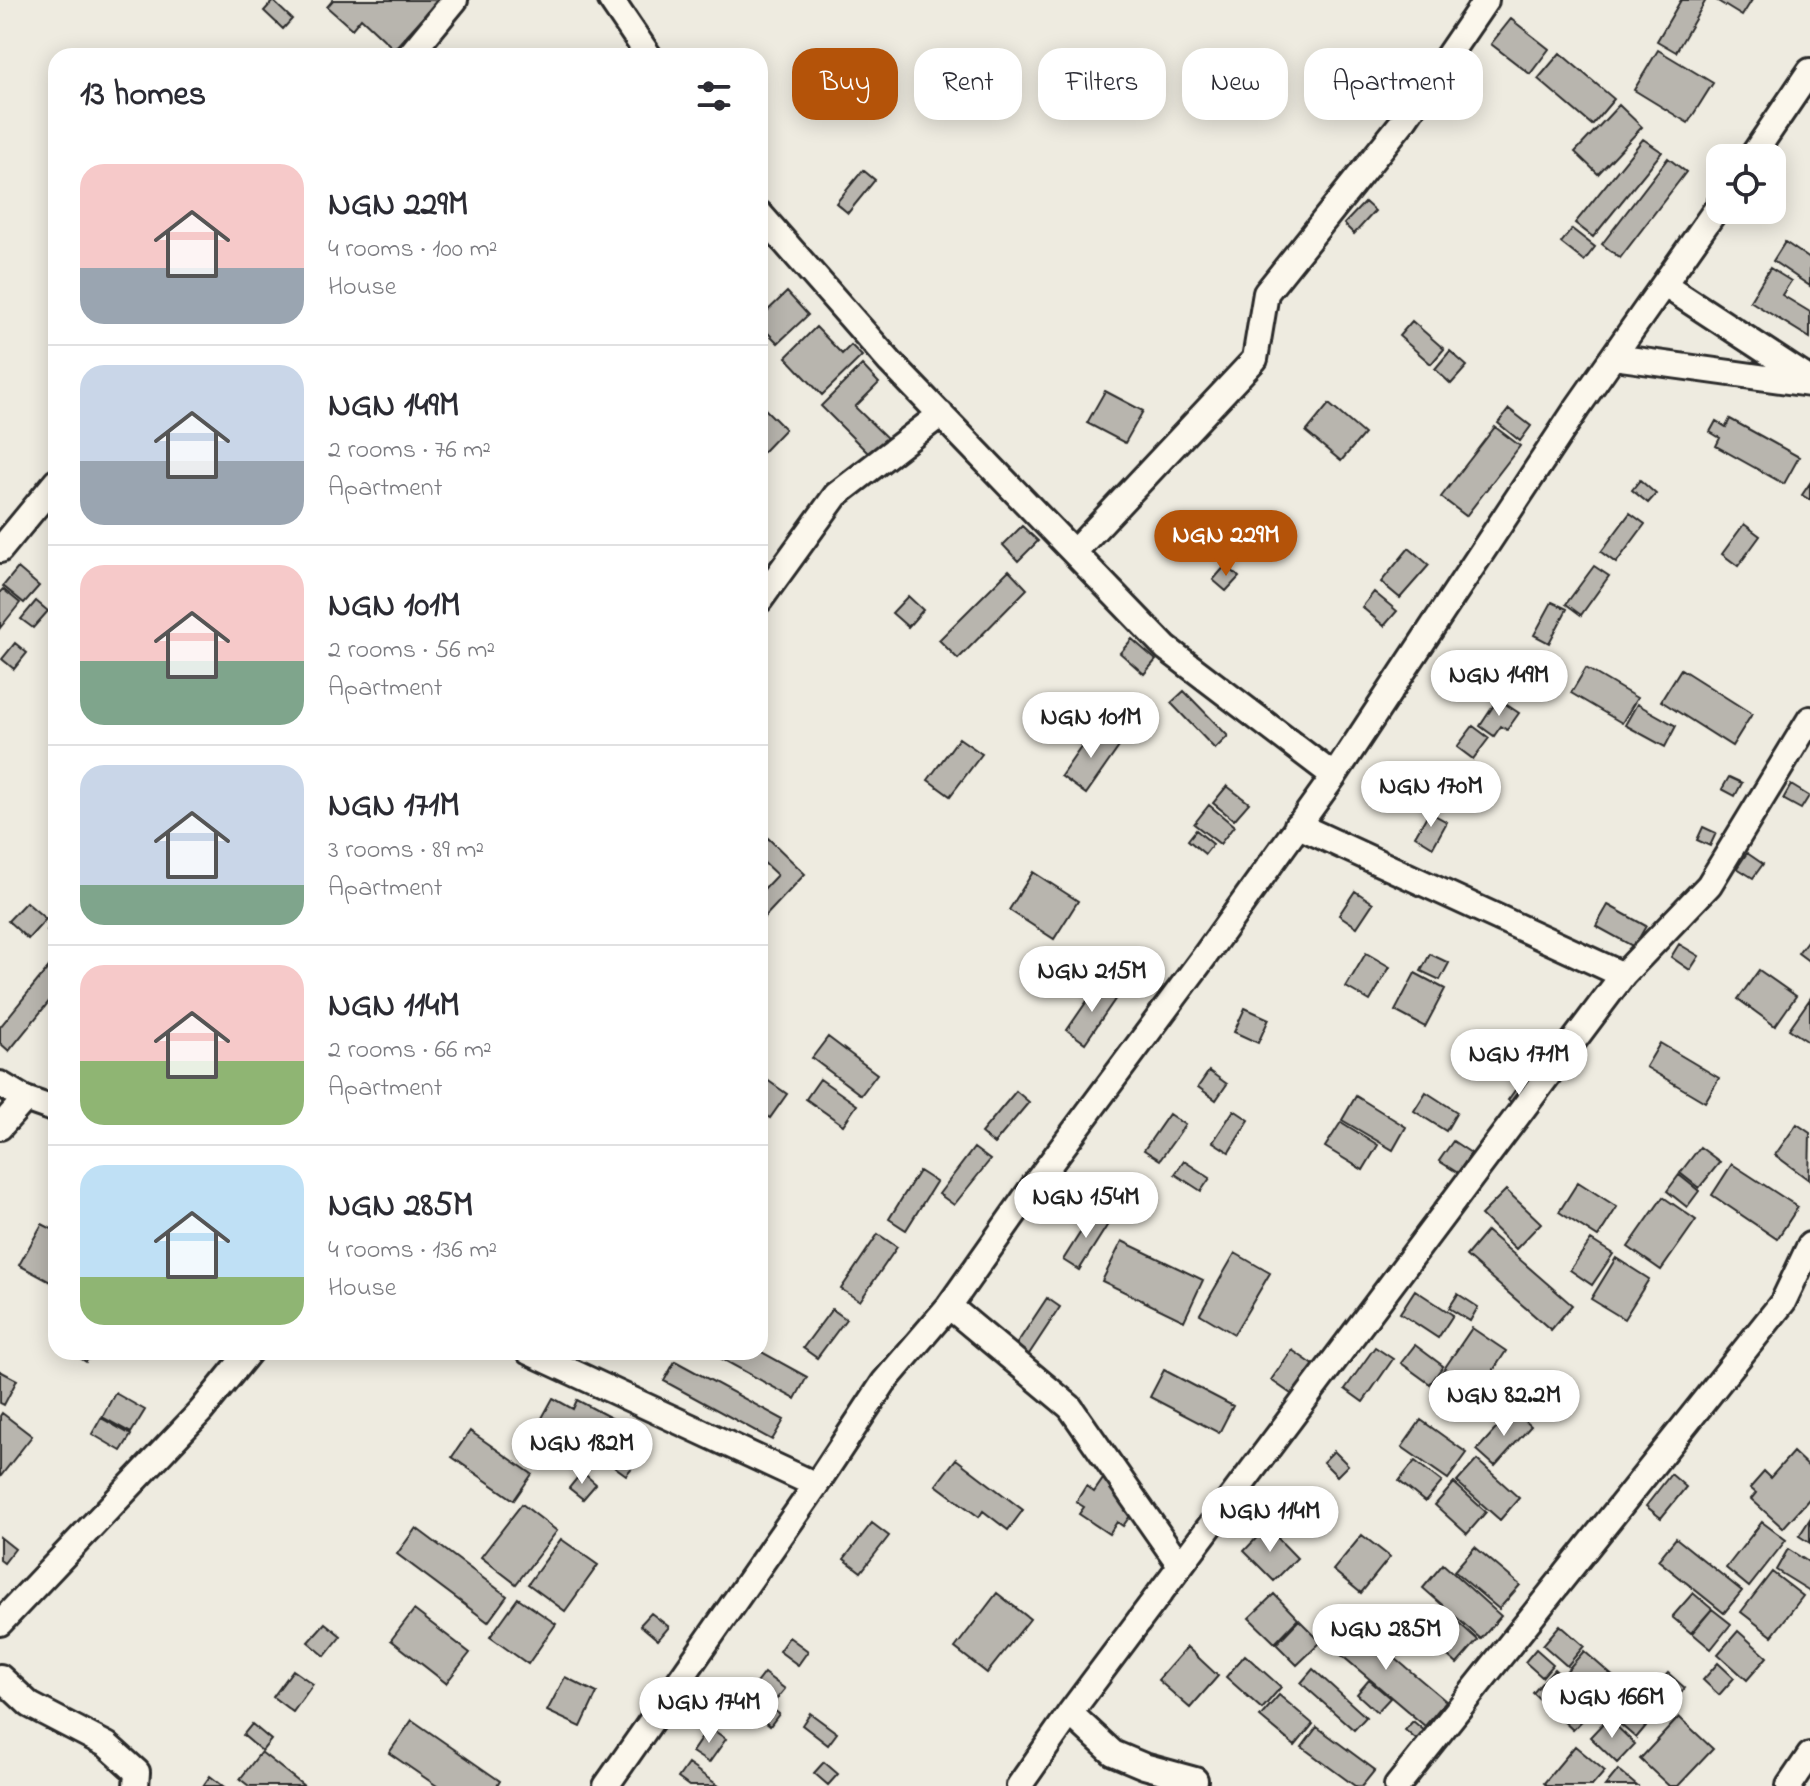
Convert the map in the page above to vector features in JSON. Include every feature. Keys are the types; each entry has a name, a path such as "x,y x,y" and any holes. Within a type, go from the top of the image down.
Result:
{"street":[{"path":"416,48 455,0"},
{"path":"611,0 644,48"},
{"path":"1074,552 1255,359 1266,293 1404,120 1486,0"},
{"path":"1760,144 1810,71"},
{"path":"606,1786 884,1382 949,1306 1334,776 1577,408 1706,224"},
{"path":"768,227 890,362 1166,648 1334,776"},
{"path":"1665,285 1810,382"},
{"path":"1614,357 1810,382"},
{"path":"768,589 836,495 941,414"},
{"path":"0,550 48,492"},
{"path":"1019,1786 1180,1565 1623,975 1709,885 1810,719"},
{"path":"1297,825 1623,975"},
{"path":"0,1084 25,1099 48,1107"},
{"path":"0,1127 25,1099"},
{"path":"1397,1786 1783,1302 1810,1245"},
{"path":"949,1306 1070,1407 1180,1565"},
{"path":"0,1623 201,1411 242,1360"},
{"path":"546,1360 816,1485"},
{"path":"0,1677 30,1705 107,1745 137,1772 136,1786"},
{"path":"1070,1713 1113,1753 1144,1766 1195,1780"},
{"path":"1789,1786 1810,1755"}],"building":[{"path":"333,0 439,0 395,48 361,18 352,29 327,7"},
{"path":"1681,0 1706,0 1676,52 1657,41"},
{"path":"1716,0 1752,0 1742,16"},
{"path":"273,1 292,19 283,29 264,11"},
{"path":"1511,19 1549,49 1530,74 1491,44"},
{"path":"1658,50 1713,83 1688,123 1634,90"},
{"path":"1560,53 1614,99 1592,125 1538,79"},
{"path":"1619,105 1642,127 1598,174 1575,152"},
{"path":"1643,139 1662,152 1593,237 1575,223"},
{"path":"1668,158 1686,172 1620,258 1602,244"},
{"path":"863,170 875,180 848,213 836,203"},
{"path":"1365,202 1375,211 1354,234 1344,224"},
{"path":"1572,229 1595,247 1584,261 1561,243"},
{"path":"1785,242 1810,259 1810,286 1773,261"},
{"path":"1770,268 1791,281 1782,295 1810,312 1810,338 1750,301"},
{"path":"787,292 808,315 778,343 768,333 768,310"},
{"path":"1412,321 1444,349 1431,364 1399,336"},
{"path":"816,327 842,354 851,345 862,356 822,395 786,357"},
{"path":"1450,351 1467,366 1451,384 1435,369"},
{"path":"862,365 879,383 855,407 888,439 871,456 821,406"},
{"path":"1105,391 1143,411 1125,443 1087,423"},
{"path":"1329,404 1364,434 1341,461 1306,432"},
{"path":"1509,409 1531,426 1520,441 1498,423"},
{"path":"768,412 785,429 768,447"},
{"path":"1730,419 1799,457 1784,484 1716,446 1720,438 1710,432 1716,421 1726,427"},
{"path":"1495,427 1520,446 1466,516 1441,497"},
{"path":"1640,480 1656,494 1648,503 1632,490"},
{"path":"1810,483 1810,500 1802,495"},
{"path":"1630,513 1645,524 1616,563 1601,552"},
{"path":"1744,524 1760,536 1738,566 1722,554"},
{"path":"1022,526 1038,541 1018,561 1003,545"},
{"path":"1409,548 1429,565 1400,598 1381,582"},
{"path":"1226,565 1239,577 1226,591 1213,580"},
{"path":"1594,566 1609,576 1581,615 1566,604"},
{"path":"18,568 39,586 24,603 3,586"},
{"path":"1009,570 1027,589 958,659 939,640"},
{"path":"3,589 20,603 0,628 0,592"},
{"path":"1374,592 1397,611 1384,626 1362,607"},
{"path":"908,596 923,610 908,627 892,613"},
{"path":"36,601 48,611 33,628 21,619"},
{"path":"1552,602 1567,609 1549,643 1534,635"},
{"path":"1132,639 1156,660 1144,674 1120,653"},
{"path":"15,643 27,653 14,669 2,659"},
{"path":"1513,664 1529,674 1521,686 1505,677"},
{"path":"1586,668 1637,698 1622,723 1571,693"},
{"path":"1681,669 1752,714 1732,746 1661,701"},
{"path":"1184,691 1228,736 1215,749 1171,703"},
{"path":"1498,699 1519,713 1507,730 1501,726 1494,736 1480,726"},
{"path":"1637,704 1676,726 1665,747 1625,725"},
{"path":"1473,726 1489,738 1473,759 1457,747"},
{"path":"1095,727 1121,744 1086,794 1061,776"},
{"path":"959,738 982,754 950,796 928,780"},
{"path":"1729,777 1742,783 1735,796 1722,789"},
{"path":"1791,785 1809,796 1801,809 1783,799"},
{"path":"1227,786 1249,803 1234,820 1213,803"},
{"path":"1209,805 1234,826 1220,844 1194,824"},
{"path":"1429,812 1447,822 1433,847 1415,836"},
{"path":"1703,827 1716,833 1710,846 1697,840"},
{"path":"1196,830 1213,844 1205,854 1188,840"},
{"path":"768,838 805,874 768,913 768,885 777,875 768,867"},
{"path":"1747,853 1763,864 1753,878 1737,868"},
{"path":"1033,872 1078,901 1054,939 1009,910"},
{"path":"1355,891 1373,903 1357,927 1339,915"},
{"path":"26,902 46,919 28,939 8,921"},
{"path":"1608,905 1646,926 1634,947 1596,926"},
{"path":"1810,937 1810,962 1798,953"},
{"path":"1679,944 1699,956 1690,970 1671,957"},
{"path":"1366,953 1390,967 1370,1001 1346,987"},
{"path":"1430,954 1449,963 1440,980 1421,971"},
{"path":"48,968 48,1003 9,1051 0,1043 0,1027"},
{"path":"1759,970 1796,996 1775,1026 1738,999"},
{"path":"1415,973 1445,989 1425,1027 1395,1011"},
{"path":"1098,985 1116,998 1085,1043 1067,1030"},
{"path":"1810,999 1810,1043 1789,1029"},
{"path":"1245,1008 1269,1019 1258,1043 1234,1032"},
{"path":"828,1037 877,1074 861,1095 812,1058"},
{"path":"1660,1043 1719,1078 1705,1102 1646,1067"},
{"path":"1209,1071 1227,1084 1216,1100 1198,1087"},
{"path":"820,1079 857,1105 843,1125 806,1099"},
{"path":"768,1081 787,1094 770,1118 768,1117"},
{"path":"1518,1086 1530,1094 1520,1108 1508,1100"},
{"path":"1016,1091 1029,1102 994,1144 981,1133"},
{"path":"1426,1092 1457,1112 1446,1131 1414,1111"},
{"path":"1356,1096 1406,1127 1393,1150 1342,1120"},
{"path":"1234,1110 1249,1120 1229,1152 1213,1142"},
{"path":"1169,1114 1185,1125 1160,1160 1144,1150"},
{"path":"1341,1122 1378,1145 1363,1170 1325,1147"},
{"path":"1797,1124 1810,1133 1809,1180 1775,1155"},
{"path":"1453,1141 1471,1153 1458,1173 1439,1161"},
{"path":"1700,1147 1720,1162 1699,1188 1680,1173"},
{"path":"974,1148 990,1160 954,1205 939,1194"},
{"path":"1184,1161 1210,1178 1201,1191 1175,1174"},
{"path":"1732,1164 1798,1207 1777,1239 1712,1195"},
{"path":"919,1171 936,1182 906,1230 889,1219"},
{"path":"1679,1175 1699,1191 1687,1207 1667,1191"},
{"path":"1578,1182 1617,1207 1598,1237 1559,1212"},
{"path":"1506,1190 1541,1223 1516,1249 1481,1215"},
{"path":"1663,1197 1696,1220 1661,1270 1628,1247"},
{"path":"1094,1211 1110,1221 1079,1270 1063,1260"},
{"path":"42,1224 48,1227 48,1281 19,1265"},
{"path":"1487,1231 1572,1305 1551,1330 1466,1256"},
{"path":"878,1234 897,1247 860,1301 841,1289"},
{"path":"1591,1240 1613,1254 1592,1285 1570,1270"},
{"path":"1122,1241 1203,1280 1184,1321 1102,1281"},
{"path":"1235,1253 1270,1273 1234,1334 1200,1314"},
{"path":"1616,1258 1649,1279 1624,1319 1591,1299"},
{"path":"1415,1290 1453,1315 1438,1338 1400,1313"},
{"path":"1458,1294 1478,1307 1470,1321 1449,1308"},
{"path":"1047,1298 1060,1307 1027,1357 1014,1348"},
{"path":"832,1309 846,1319 817,1358 803,1348"},
{"path":"1472,1328 1506,1351 1477,1395 1442,1372"},
{"path":"1415,1345 1443,1366 1430,1384 1401,1363"},
{"path":"1375,1347 1393,1359 1363,1402 1345,1389"},
{"path":"1292,1350 1318,1368 1297,1398 1271,1380"},
{"path":"768,1355 807,1377 795,1399 724,1360 768,1360"},
{"path":"675,1361 784,1420 772,1440 664,1381"},
{"path":"1164,1370 1233,1406 1219,1433 1150,1397"},
{"path":"0,1371 17,1380 4,1405 0,1403"},
{"path":"115,1393 145,1410 131,1433 102,1417"},
{"path":"553,1398 573,1409 577,1400 615,1420 589,1469 531,1438"},
{"path":"1513,1410 1531,1426 1495,1466 1477,1450"},
{"path":"2,1413 32,1436 0,1477 0,1416"},
{"path":"101,1418 131,1435 121,1451 92,1434"},
{"path":"1421,1420 1467,1453 1448,1479 1402,1447"},
{"path":"470,1431 532,1474 514,1500 452,1457"},
{"path":"630,1442 644,1453 626,1475 611,1464"},
{"path":"1334,1451 1348,1465 1337,1476 1323,1462"},
{"path":"1793,1452 1810,1468 1810,1498 1783,1528 1751,1499 1756,1493 1750,1488 1764,1472 1770,1478"},
{"path":"956,1459 1023,1510 1008,1530 983,1511 979,1517 936,1485"},
{"path":"1477,1460 1519,1498 1500,1520 1457,1482"},
{"path":"1415,1461 1442,1482 1425,1502 1399,1481"},
{"path":"582,1472 596,1484 583,1499 569,1488"},
{"path":"1671,1474 1686,1487 1661,1518 1646,1506"},
{"path":"1103,1479 1132,1499 1132,1513 1123,1526 1117,1522 1109,1534 1079,1514 1084,1507 1076,1502 1086,1486 1094,1492"},
{"path":"1454,1483 1486,1512 1467,1534 1435,1505"},
{"path":"522,1504 557,1531 516,1584 481,1557"},
{"path":"1810,1519 1810,1543 1799,1536"},
{"path":"1762,1522 1786,1540 1749,1587 1726,1568"},
{"path":"872,1523 889,1536 861,1572 844,1559"},
{"path":"1267,1527 1297,1558 1274,1581 1244,1551"},
{"path":"416,1528 507,1596 488,1622 397,1554"},
{"path":"1362,1535 1390,1557 1361,1593 1333,1570"},
{"path":"0,1537 15,1549 4,1563 0,1560"},
{"path":"1676,1538 1742,1591 1724,1613 1658,1560"},
{"path":"561,1539 598,1565 565,1611 528,1584"},
{"path":"1475,1547 1520,1585 1499,1609 1454,1571"},
{"path":"1788,1549 1810,1563 1810,1591 1776,1570"},
{"path":"1443,1564 1501,1616 1481,1639 1423,1588"},
{"path":"1772,1572 1803,1596 1772,1636 1741,1612"},
{"path":"997,1593 1030,1619 987,1673 955,1648"},
{"path":"1693,1593 1712,1609 1691,1633 1672,1617"},
{"path":"1274,1594 1298,1619 1275,1643 1249,1618"},
{"path":"518,1598 556,1624 528,1664 490,1637"},
{"path":"1442,1608 1478,1640 1457,1664 1421,1632"},
{"path":"1712,1609 1731,1624 1711,1649 1692,1633"},
{"path":"414,1610 470,1653 446,1683 391,1640"},
{"path":"651,1613 669,1627 658,1640 640,1625"},
{"path":"1346,1617 1446,1701 1425,1726 1326,1642"},
{"path":"1299,1620 1321,1642 1297,1665 1276,1644"},
{"path":"325,1623 341,1636 325,1656 308,1642"},
{"path":"1560,1625 1584,1646 1567,1666 1543,1645"},
{"path":"1738,1631 1767,1657 1747,1680 1718,1654"},
{"path":"789,1637 808,1651 798,1665 779,1651"},
{"path":"1187,1647 1218,1676 1190,1708 1158,1680"},
{"path":"1536,1649 1553,1664 1542,1677 1525,1662"},
{"path":"1584,1651 1656,1714 1636,1738 1563,1675"},
{"path":"1245,1655 1281,1687 1262,1709 1226,1677"},
{"path":"1718,1663 1734,1678 1719,1695 1703,1680"},
{"path":"1313,1669 1366,1717 1354,1730 1301,1683"},
{"path":"1554,1669 1595,1707 1573,1730 1533,1693"},
{"path":"293,1670 313,1684 293,1712 273,1697"},
{"path":"764,1673 785,1689 770,1707 750,1691"},
{"path":"1668,1673 1685,1688 1663,1713 1646,1697"},
{"path":"565,1677 597,1693 581,1727 547,1711"},
{"path":"1369,1680 1390,1698 1377,1712 1357,1694"},
{"path":"1279,1695 1313,1724 1295,1746 1260,1717"},
{"path":"758,1698 779,1714 770,1726 749,1709"},
{"path":"729,1703 739,1711 728,1724 718,1717"},
{"path":"810,1713 837,1733 828,1745 802,1725"},
{"path":"1679,1717 1713,1749 1678,1786 1669,1786 1640,1759"},
{"path":"1608,1718 1635,1744 1617,1763 1590,1737"},
{"path":"412,1720 500,1781 497,1786 437,1786 389,1753"},
{"path":"1413,1721 1426,1732 1418,1741 1405,1730"},
{"path":"252,1724 271,1740 262,1751 243,1735"},
{"path":"709,1727 726,1739 709,1763 692,1752"},
{"path":"1317,1727 1375,1770 1362,1786 1355,1786 1302,1747"},
{"path":"1575,1746 1605,1771 1592,1786 1547,1786 1544,1783"},
{"path":"261,1752 304,1786 249,1786 240,1779"},
{"path":"824,1762 838,1774 828,1785 814,1773"},
{"path":"688,1764 719,1786 689,1786 678,1778"},
{"path":"1618,1770 1637,1786 1605,1786"},
{"path":"210,1776 223,1786 203,1786"}]}
